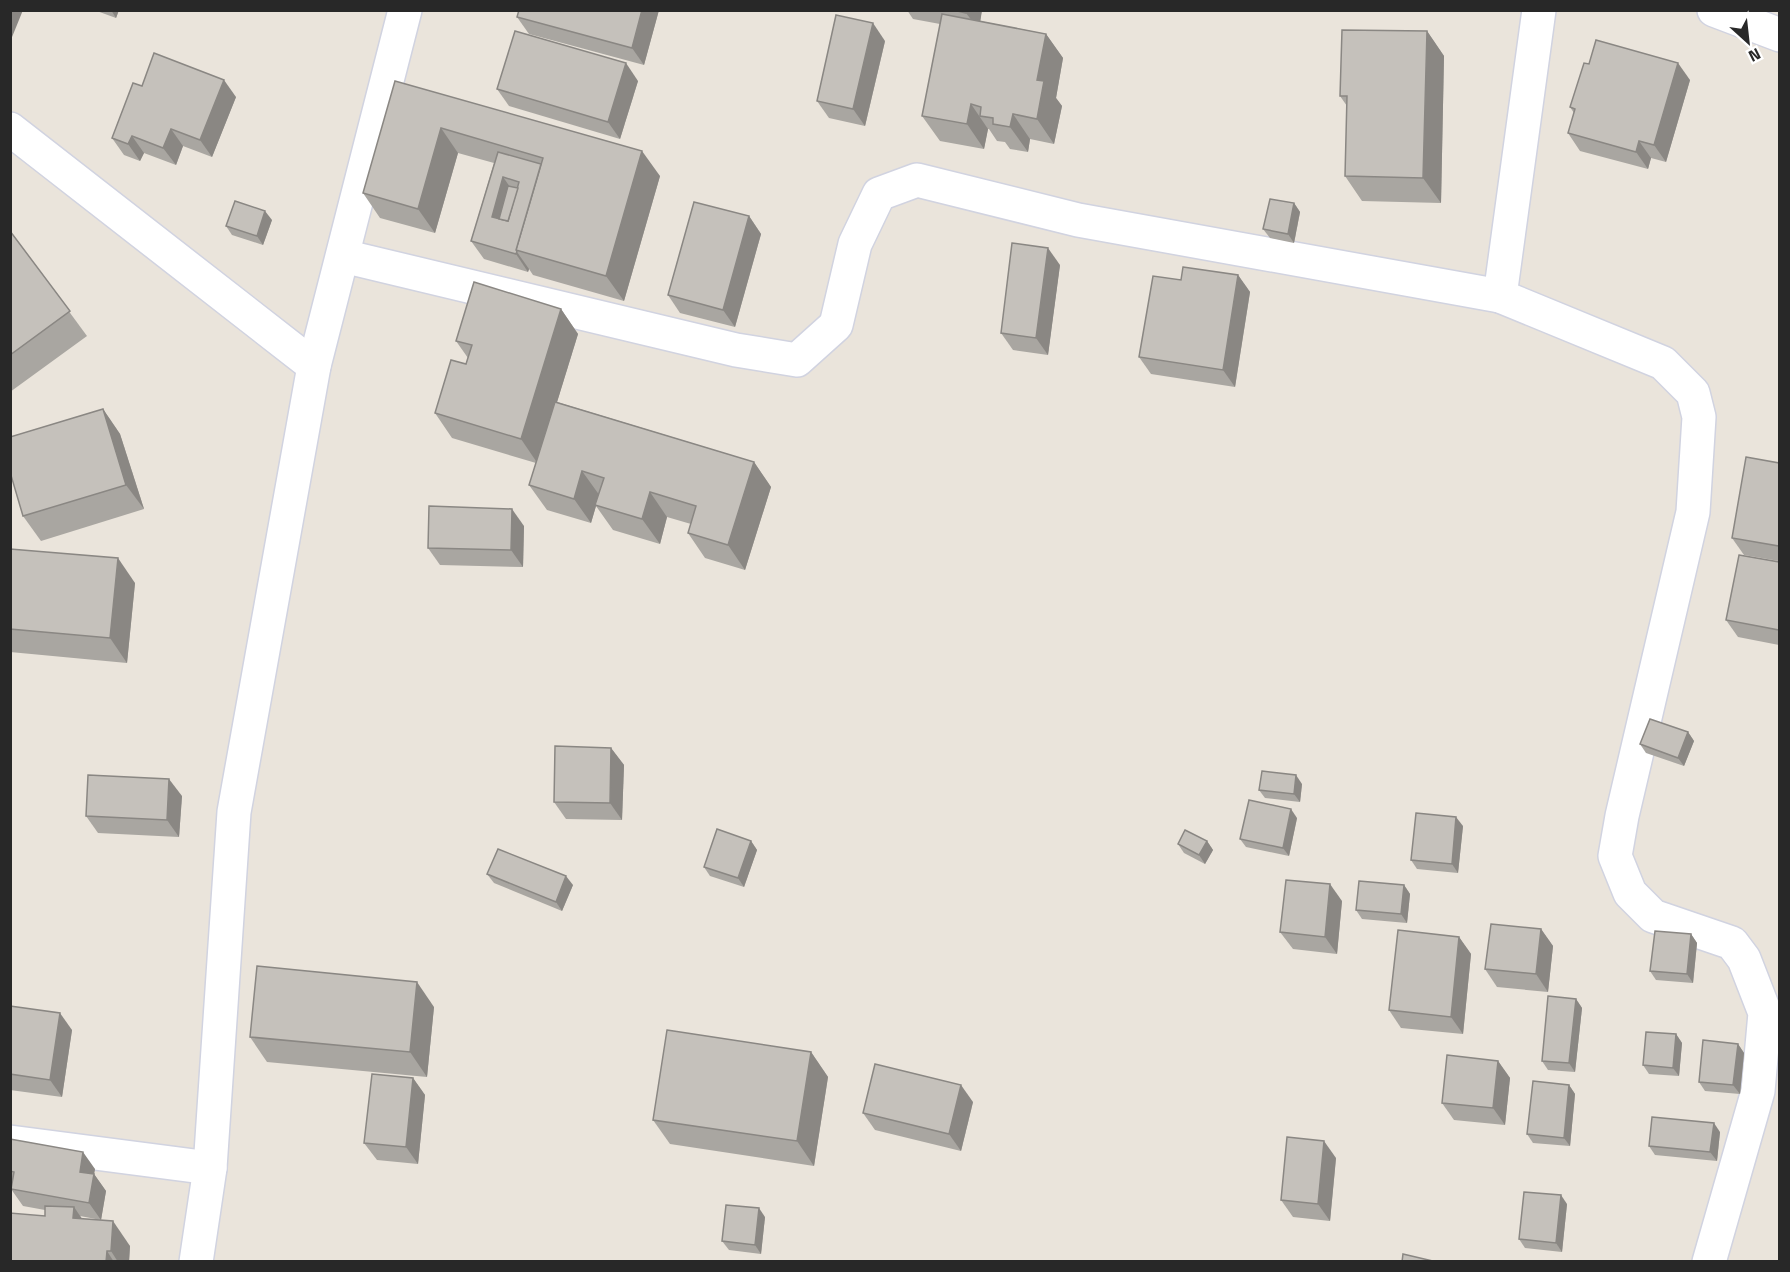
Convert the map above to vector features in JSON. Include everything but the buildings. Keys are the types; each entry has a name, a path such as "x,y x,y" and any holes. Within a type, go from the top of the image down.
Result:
{"street":[{"path":"196,1262 210,1168 234,812 314,366 405,10"},
{"path":"1500,296 1539,10"},
{"path":"1714,10 1779,35"},
{"path":"10,129 314,366"},
{"path":"343,256 735,351 797,360 836,325 855,244 879,194 917,180 1078,220 1500,296 1663,363 1693,393 1699,417 1693,512 1622,816 1615,856 1630,892 1653,915 1732,944 1744,959 1765,1013 1758,1091 1709,1262"},
{"path":"10,1142 210,1168"}]}
